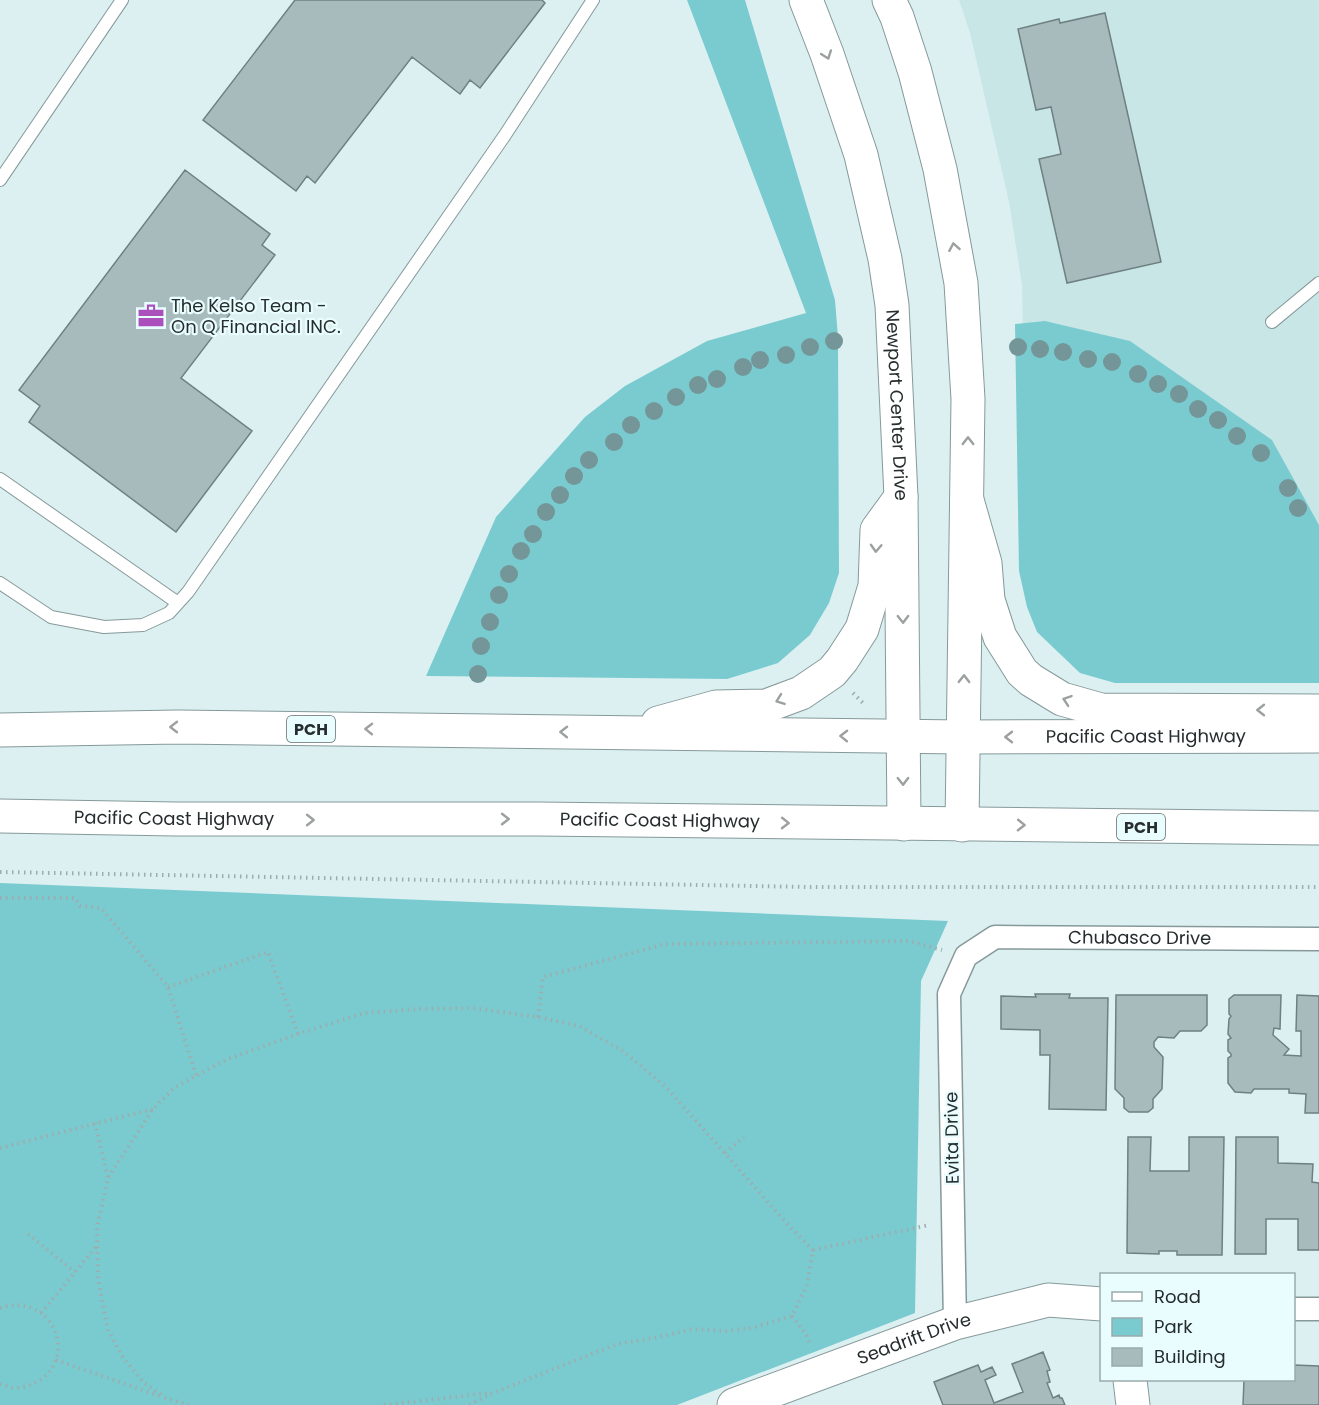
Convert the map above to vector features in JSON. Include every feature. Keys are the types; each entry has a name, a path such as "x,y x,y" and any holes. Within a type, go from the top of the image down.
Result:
{"main road":[{"name":"Newport Center Drive","path":"806,0 861,155 885,259 892,305 901,497 904,824"},
{"path":"889,0 915,72 940,169 961,283 968,399 962,825"},
{"path":"622,733 716,707 766,706 801,693 832,672 861,630 875,586 877,530 901,497"},
{"path":"967,500 985,563 988,600 1000,637 1022,672 1030,680 1062,699 1101,710 1319,711"},
{"name":"Pacific Coast Highway","path":"0,730 178,727 902,737 1319,736"},
{"path":"1237,827 1319,812"},
{"name":"Pacific Coast Highway","path":"0,816 188,819 537,819 1319,828"},
{"name":"Seadrift Drive","path":"734,1405 955,1323 1048,1300 1100,1304"},
{"path":"1130,1381 1133,1405"}],"street":[{"name":"Chubasco Drive","path":"966,956 995,936 1319,939"},
{"name":"Evita Drive","path":"955,1323 949,994 966,956"},
{"path":"1295,1309 1319,1309"}],"lane":[{"path":"0,180 122,0"},
{"path":"0,583 51,617 104,627 143,625 170,613 199,577 492,154 593,0"},
{"path":"1272,322 1319,283"},
{"path":"0,479 178,603"}],"path":[{"path":"0,872 808,887 1319,887"},
{"path":"0,898 75,898 80,906 101,908 168,987 196,1075"},
{"path":"538,1017 543,977 665,944 909,941 966,956"},
{"path":"168,987 268,952 298,1034"},
{"path":"166,1398 142,1382 122,1356 108,1330 98,1279 97,1228 108,1178 153,1109 175,1087 228,1059 364,1013 472,1008 538,1017 579,1026 623,1051 666,1087 813,1250"},
{"path":"0,1148 153,1109"},
{"path":"95,1124 108,1178"},
{"path":"725,1153 744,1137"},
{"path":"813,1250 953,1220"},
{"path":"28,1234 75,1272"},
{"path":"41,1313 97,1245"},
{"path":"469,1405 493,1393 617,1344 692,1329 727,1331 753,1328 792,1316 807,1285 813,1250"},
{"path":"0,1308 17,1304 32,1307 45,1316 54,1328 58,1343 56,1360 46,1376 31,1385 14,1388 0,1384"},
{"path":"56,1360 189,1405"},
{"path":"384,1405 493,1393"}],"shaded area":[{"path":"959,0 1319,0 1319,683 1026,516 1022,285 1009,202 970,33"}],"green space":[{"path":"687,0 745,0 835,300 838,337 839,573 829,603 810,635 778,663 727,679 426,676 496,517 585,417 625,386 707,341 806,313"},
{"path":"1045,321 1130,341 1272,440 1319,525 1319,683 1115,683 1080,673 1037,632 1027,607 1019,571 1015,324"},
{"path":"0,883 948,921 921,981 915,1313 677,1405 0,1405"}],"building":[{"path":"295,0 542,0 545,3 480,88 470,80 460,94 412,57 315,183 307,176 296,191 203,120"},
{"path":"1105,13 1161,262 1067,283 1039,159 1061,154 1051,107 1036,110 1018,29 1059,19 1060,23"},
{"name":"The Kelso Team - On Q Financial INC.","path":"185,170 270,234 262,245 275,255 181,378 252,431 176,532 29,422 40,406 19,390"},
{"path":"1035,994 1070,994 1069,998 1108,998 1106,1110 1049,1109 1050,1055 1040,1055 1040,1030 1001,1029 1001,996 1036,997"},
{"path":"1116,995 1207,995 1207,1025 1201,1031 1180,1031 1174,1038 1158,1037 1154,1042 1154,1047 1163,1057 1162,1089 1153,1099 1153,1108 1148,1112 1129,1112 1124,1108 1124,1098 1115,1089"},
{"path":"1234,995 1281,995 1280,1029 1274,1028 1273,1035 1289,1049 1284,1055 1301,1056 1301,1031 1296,1031 1297,995 1319,996 1319,1113 1305,1113 1306,1094 1289,1093 1289,1089 1254,1089 1251,1093 1235,1092 1228,1083 1228,1058 1231,1056 1228,1051 1228,1040 1231,1038 1228,1034 1231,1016 1229,999"},
{"path":"1128,1137 1151,1137 1150,1171 1189,1171 1189,1137 1224,1137 1222,1255 1177,1255 1177,1251 1159,1251 1159,1254 1127,1253"},
{"path":"1236,1137 1278,1137 1278,1163 1313,1164 1312,1182 1319,1183 1319,1250 1298,1250 1298,1219 1266,1219 1266,1254 1235,1254"},
{"path":"1043,1352 1050,1370 1047,1371 1050,1382 1047,1383 1053,1398 1059,1395 1065,1405 943,1405 934,1382 978,1365 981,1372 992,1367 996,1375 985,1380 994,1403 1023,1392 1012,1364"},
{"path":"1295,1365 1319,1366 1319,1405 1243,1405 1244,1381 1295,1381"}],"place":[{"name":"The Kelso Team - On Q Financial INC.","path":"151,316"}]}
